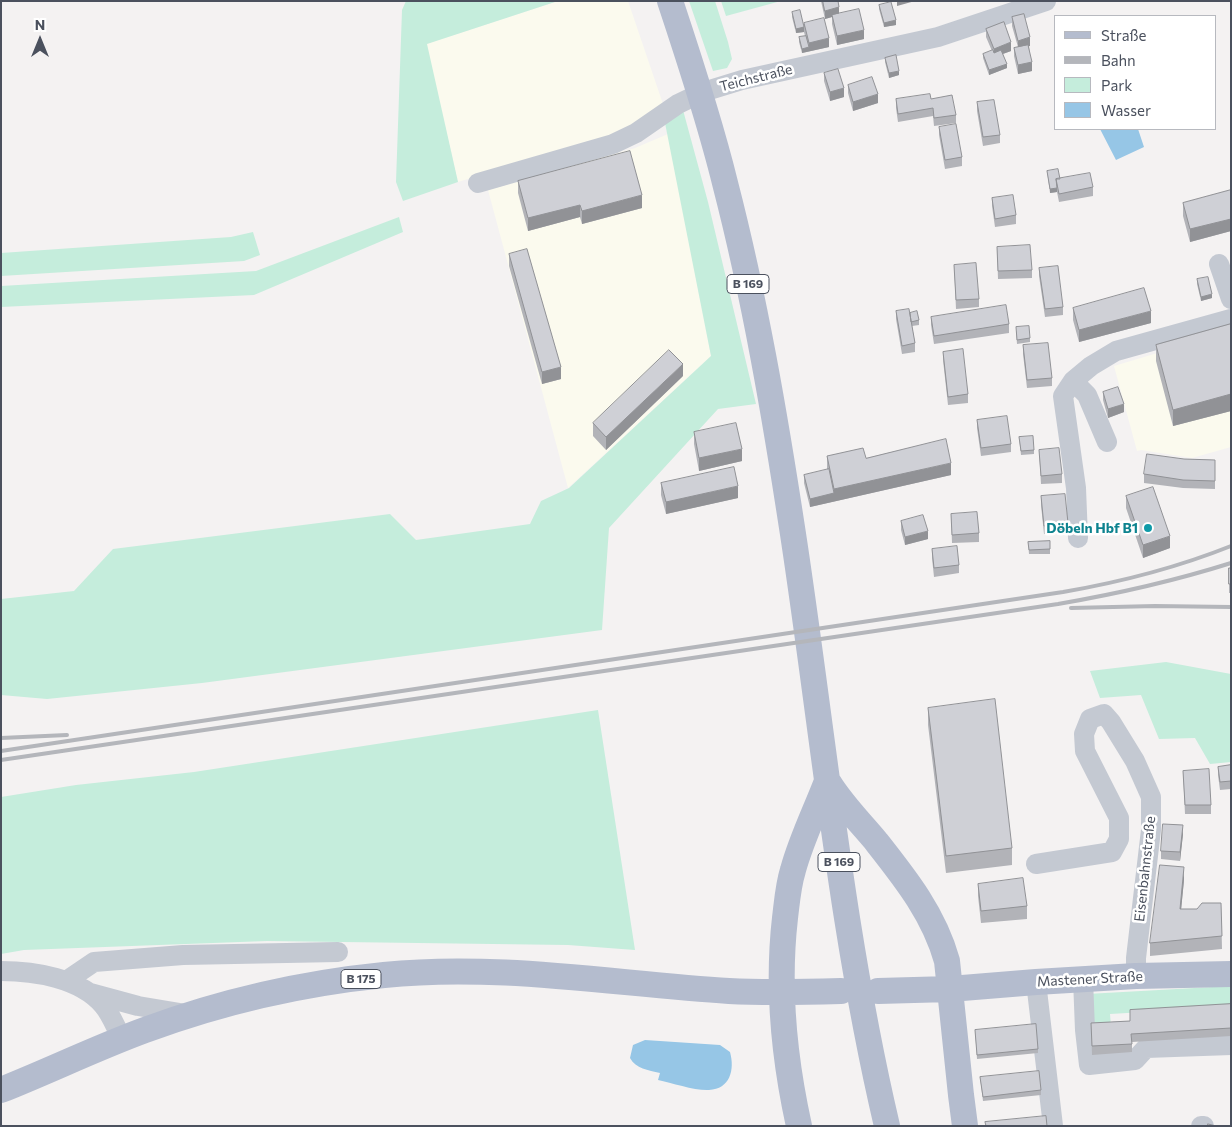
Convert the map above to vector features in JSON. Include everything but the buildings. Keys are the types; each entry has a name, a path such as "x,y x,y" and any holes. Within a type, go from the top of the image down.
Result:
{"main road":[{"name":"B 169","path":"670,1 712,134 725,182 752,303 778,435 852,944 867,1033 887,1126"},
{"path":"827,780 843,804 874,839 918,896 934,924 942,943 947,962 966,1126"},
{"path":"799,1126 790,1085 783,1030 782,947 788,890 799,853 827,780"},
{"name":"B 175","path":"1,1090 122,1039 190,1014 288,990 385,975 460,972 536,975 729,990 782,992 842,991"},
{"name":"Mastener Straße","path":"878,991 950,989 1136,976 1231,974"}],"street":[{"name":"Teichstraße","path":"478,182 614,144 636,133 678,104 703,92 742,80 938,37 1046,1"},
{"path":"1219,264 1231,299"},
{"path":"1078,538 1076,488 1065,416 1064,396 1072,381 1091,366 1116,351 1231,319"},
{"path":"1072,381 1087,395 1107,442"},
{"name":"Eisenbahnstraße","path":"1036,864 1112,852 1119,839 1119,818 1085,751 1084,734 1090,719 1104,714 1135,761 1152,797 1151,830 1136,958 1136,976"},
{"path":"66,981 94,962 184,955 338,952"},
{"path":"1,971 23,971 46,975 66,981 88,992 138,1006 190,1014"},
{"path":"1084,979 1085,1030 1089,1065 1135,1060 1146,1048 1231,1045"},
{"path":"1036,982 1053,1126"},
{"path":"88,992 104,1006 122,1039"}],"shaded area":[{"path":"558,1 628,1 664,107 623,132 458,182 426,44"},
{"path":"668,134 711,356 568,488 488,190 635,148"},
{"path":"1231,331 1231,447 1192,458 1137,451 1114,366"}],"green space":[{"path":"406,1 558,1 427,44 458,182 403,201 396,182 402,10"},
{"path":"689,1 715,1 732,59 727,68 713,71"},
{"path":"721,1 781,1 726,16"},
{"path":"683,110 708,202 756,404 718,409 609,528 602,630 202,683 47,699 1,695 1,599 74,591 113,549 390,514 416,540 530,524 541,501 569,488 711,356 665,123"},
{"path":"399,217 403,232 254,295 1,307 1,286 256,271"},
{"path":"253,232 260,255 244,261 1,276 1,253 231,237"},
{"path":"1166,662 1231,674 1231,762 1210,764 1195,738 1159,739 1141,695 1100,698 1090,671"},
{"path":"598,710 635,950 568,945 267,941 24,950 1,954 1,797 76,785 194,772"},
{"path":"1231,986 1231,1007 1110,1014 1111,1026 1089,1028 1087,994"}],"water":[{"path":"1101,130 1138,130 1144,147 1116,160"},
{"path":"645,1040 720,1045 730,1052 732,1065 729,1077 722,1086 709,1090 691,1088 658,1080 660,1073 639,1067 630,1058 633,1045"}],"railway":[{"path":"1,751 1063,592 1148,574 1231,546"},
{"path":"1,760 1058,604 1188,576 1231,563"},
{"path":"1071,608 1231,607"},
{"path":"1,738 67,735"}],"place":[{"name":"Döbeln Hbf B1","path":"1148,528"}]}
